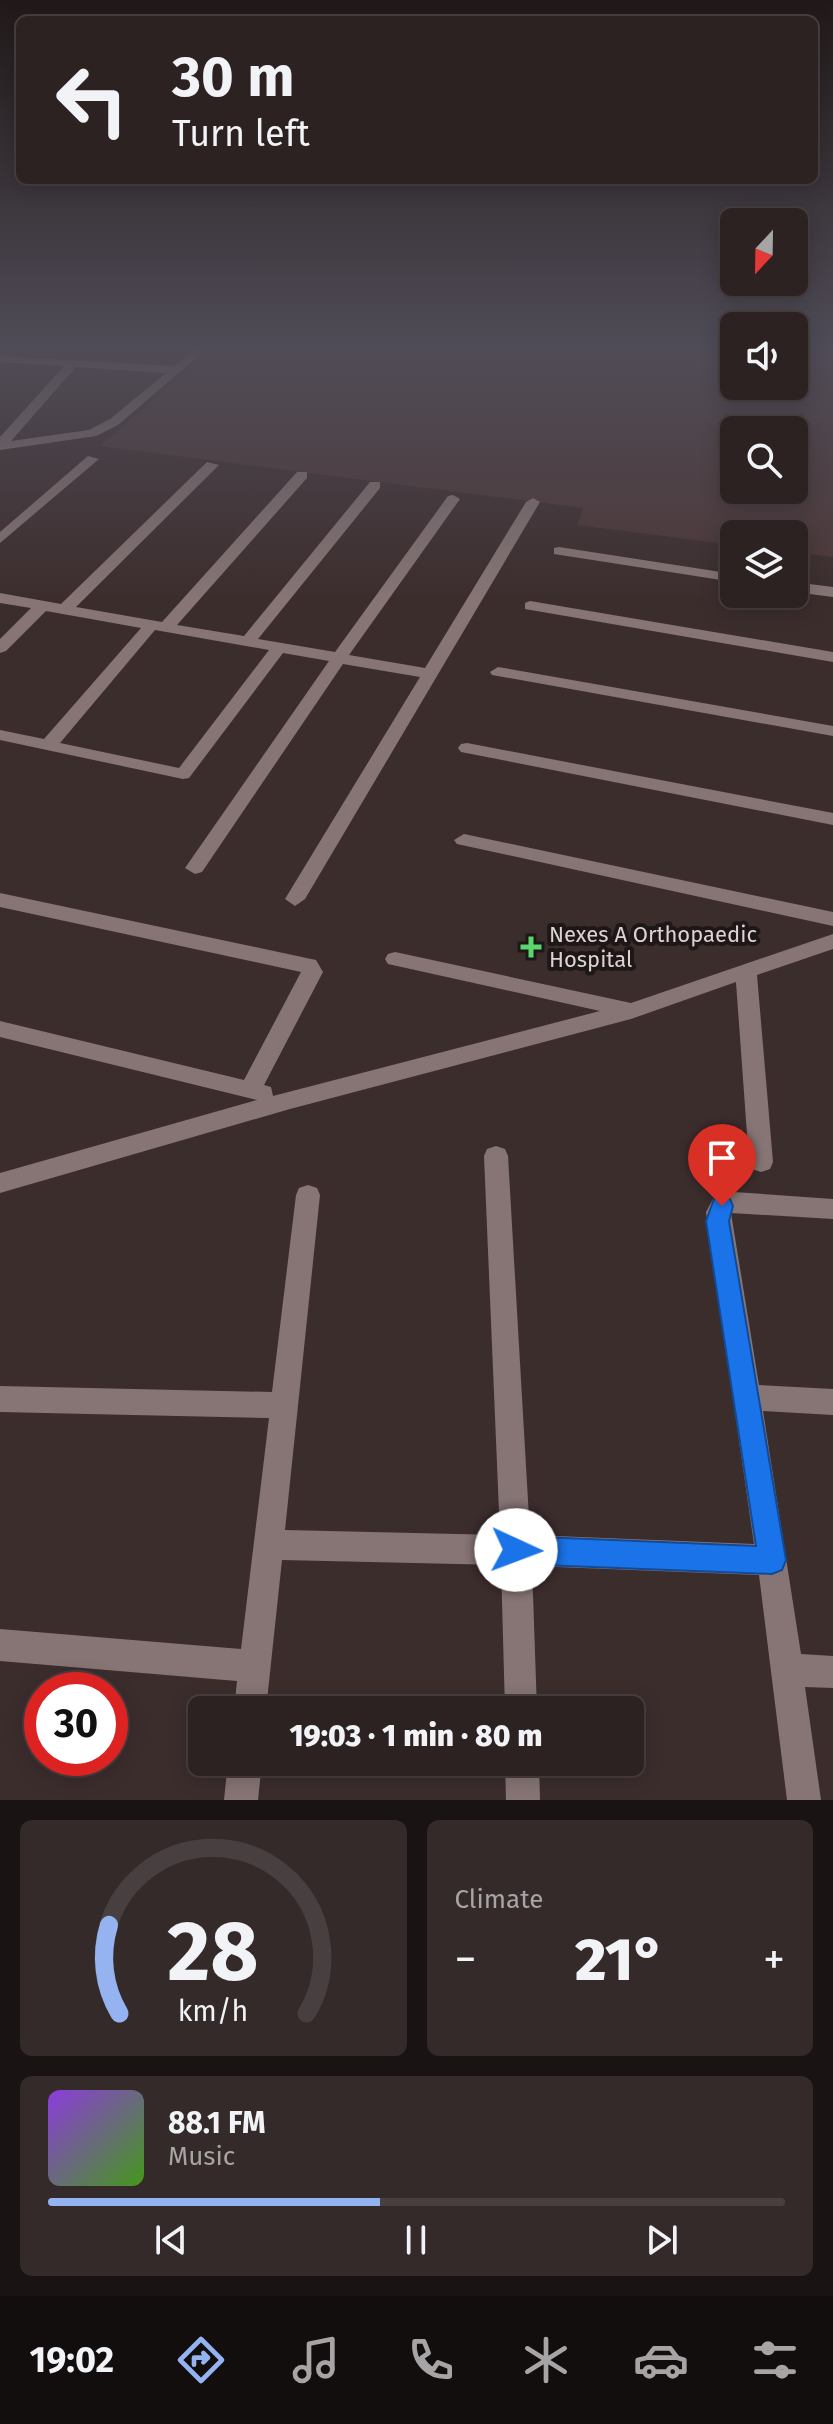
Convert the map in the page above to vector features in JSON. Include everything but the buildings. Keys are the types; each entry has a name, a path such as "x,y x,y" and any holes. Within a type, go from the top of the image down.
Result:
{"street":[{"path":"0,446 96,431"},
{"path":"0,539 93,459"},
{"path":"65,609 212,465"},
{"path":"48,746 302,475"},
{"path":"249,640 375,485"},
{"path":"195,868 453,499"},
{"path":"295,899 533,502"},
{"path":"559,551 720,576"},
{"path":"808,589 833,592"},
{"path":"0,598 430,674"},
{"path":"0,648 43,605"},
{"path":"530,606 833,657"},
{"path":"0,735 183,774 280,646"},
{"path":"498,672 833,731"},
{"path":"467,748 833,819"},
{"path":"464,840 833,919"},
{"path":"0,900 309,965 312,972 250,1090"},
{"path":"0,1183 290,1100 631,1011 833,941"},
{"path":"395,959 631,1011"},
{"path":"746,971 761,1162"},
{"path":"0,1029 290,1100"},
{"path":"496,1156 521,1696"},
{"path":"251,1696 271,1545 308,1195"},
{"path":"804,1800 772,1560 718,1212 722,1206 734,1202 833,1209"},
{"path":"746,1397 833,1402"},
{"path":"0,1399 285,1405"},
{"path":"271,1545 772,1560"},
{"path":"0,1645 254,1666"},
{"path":"788,1670 833,1672"},
{"path":"241,1800 244,1776"},
{"path":"522,1776 523,1800"}],"shaded area":[{"path":"117,431 720,431 720,504 808,504 808,431 833,431 833,557 808,554 808,520 720,520 720,543 577,525 583,508 100,446"}],"place":[{"name":"Nexes A Orthopaedic Hospital","path":"531,947"}],"route":[{"path":"516,1550 772,1560 718,1221 722,1206"}]}
